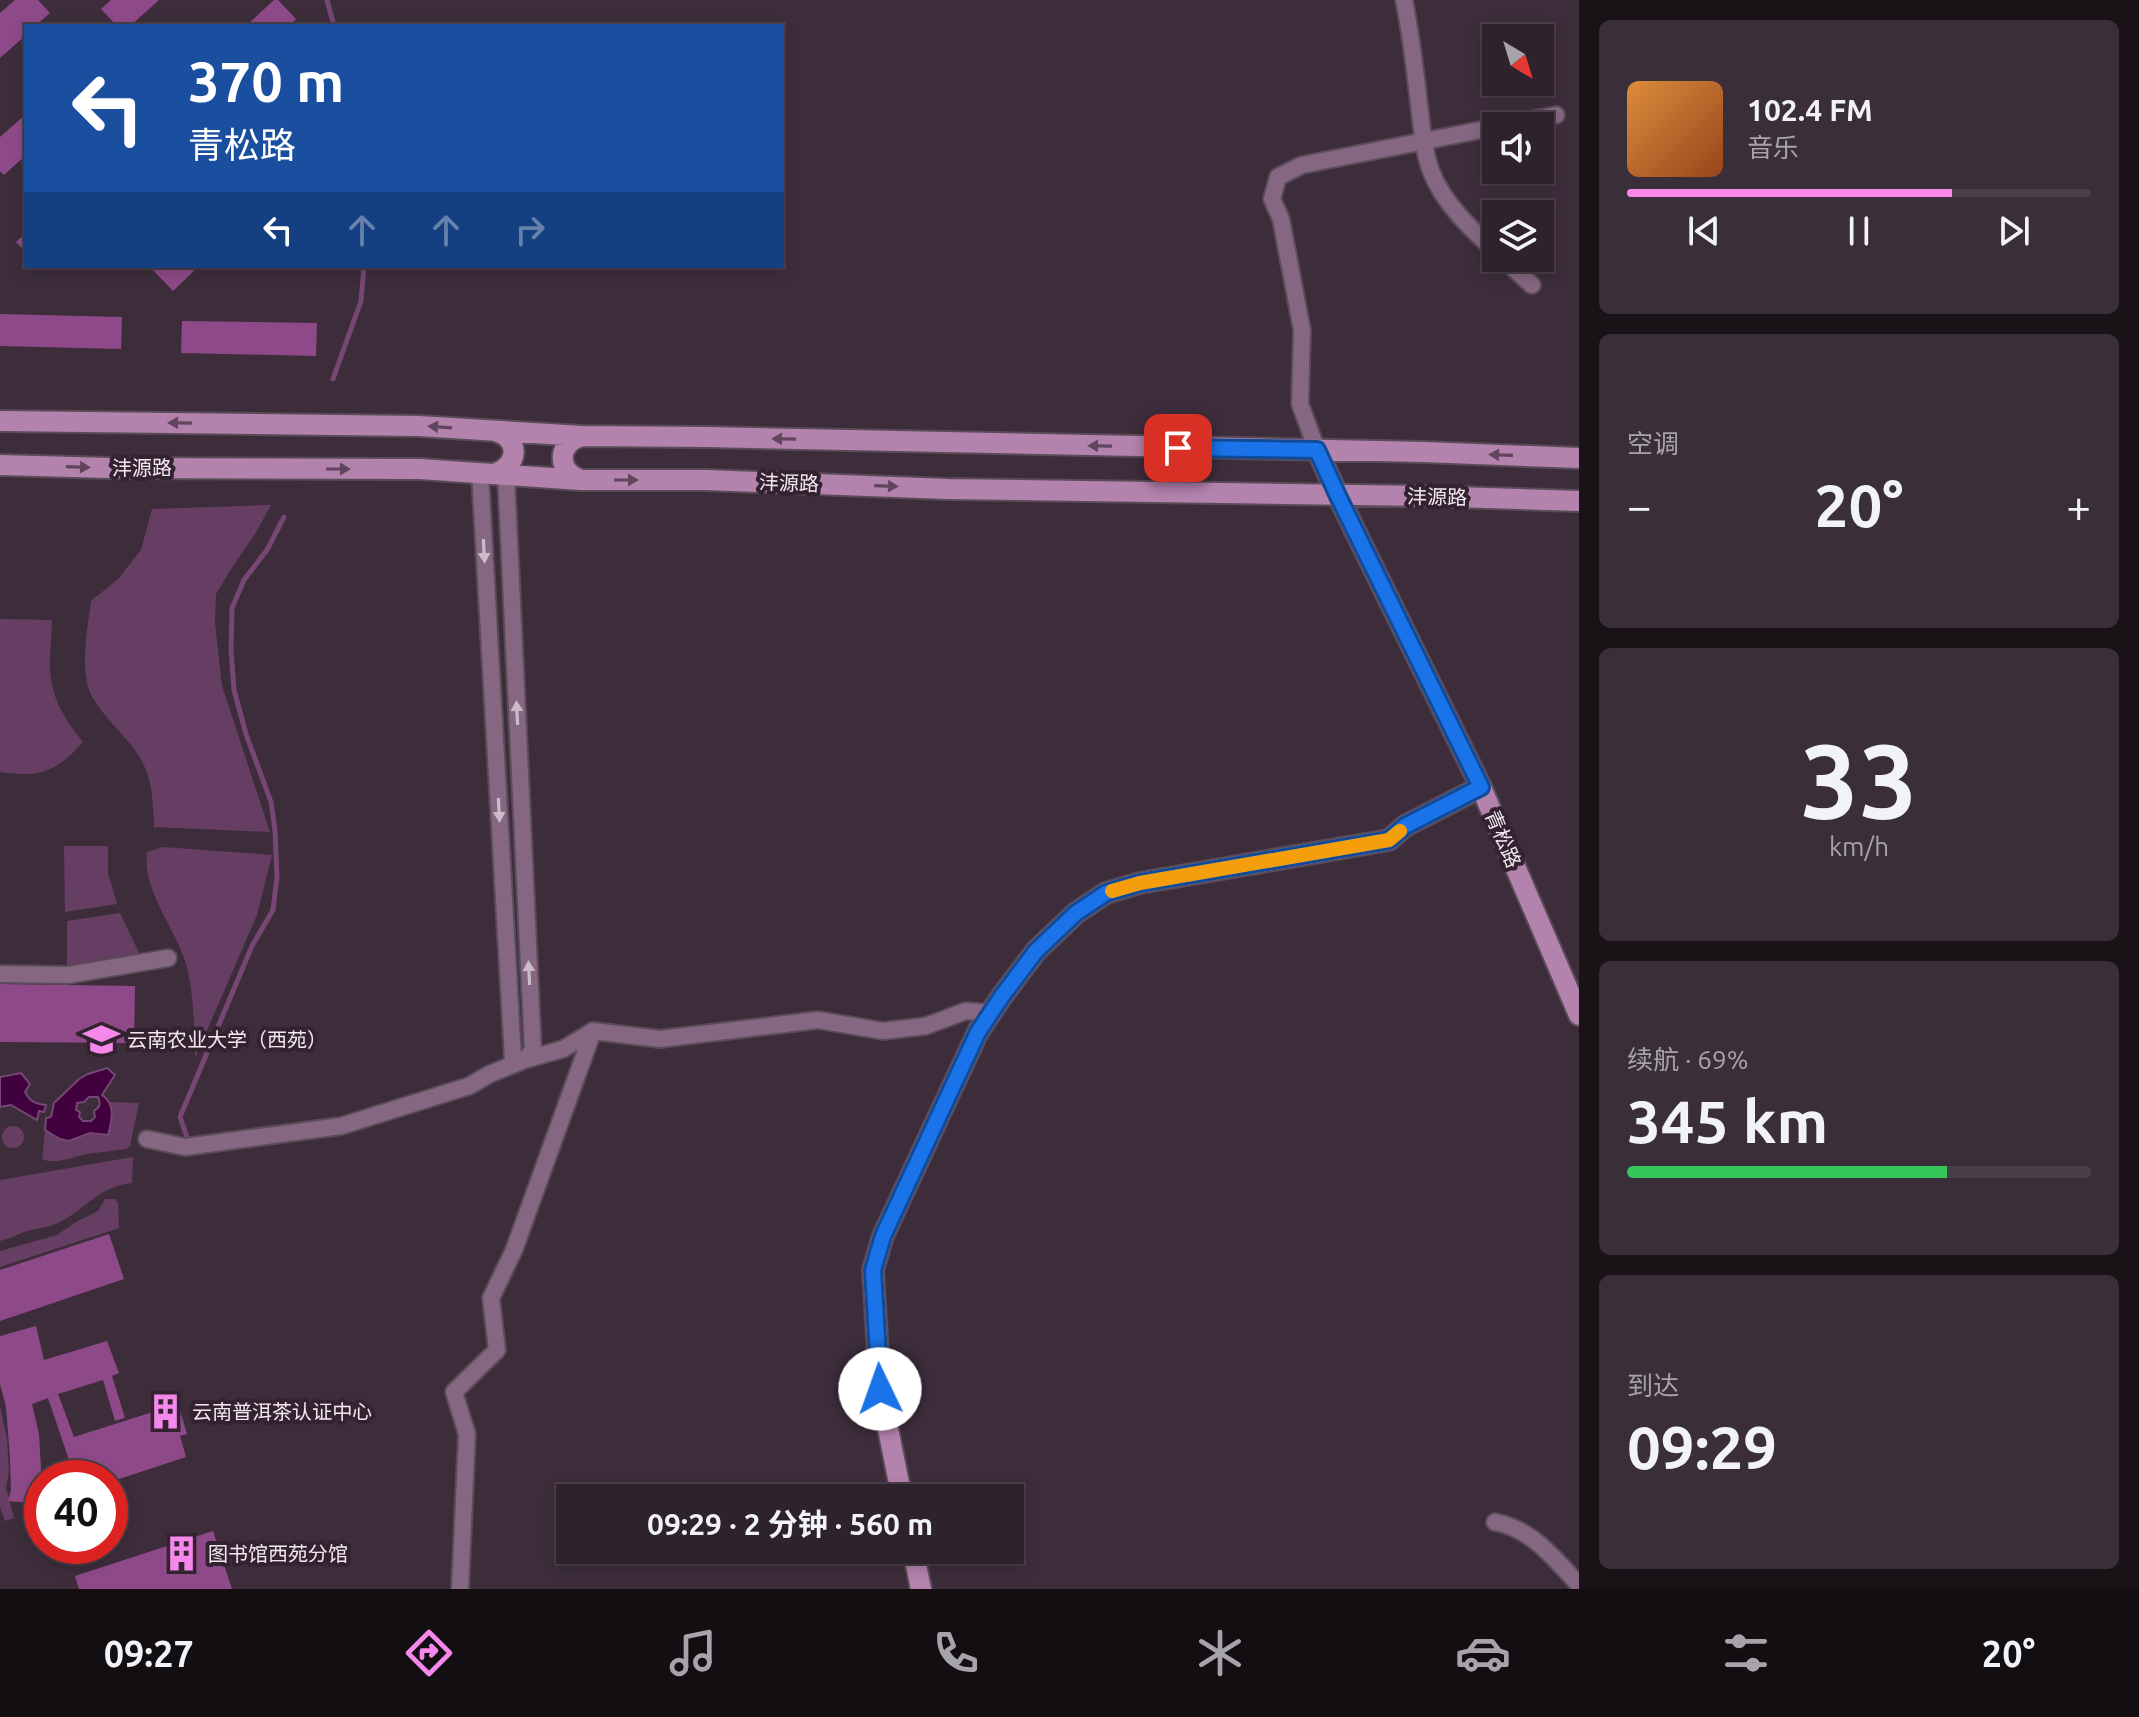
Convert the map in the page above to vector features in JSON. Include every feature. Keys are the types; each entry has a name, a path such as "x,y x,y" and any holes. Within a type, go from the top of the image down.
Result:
{"main road":[{"path":"0,421 418,426 582,436 1579,458"},
{"path":"494,474 506,469 514,452 510,440 495,431"},
{"path":"581,480 569,474 562,457 567,445 582,436"},
{"name":"青松路","path":"1317,450 1481,787 1579,1015"},
{"name":"沣源路","path":"0,465 420,469 581,480 706,480 947,489 1579,501"},
{"path":"899,1484 880,1389 873,1270 883,1236 978,1032 1036,951 1076,913 1106,893 1140,883 1389,840 1405,826 1481,787"},
{"path":"916,1564 921,1589"}],"street":[{"path":"1404,0 1431,171 1446,197 1482,239"},
{"path":"1317,450 1300,404 1302,330 1281,219 1272,199 1278,177 1302,165 1482,129"},
{"path":"1518,272 1532,285"},
{"path":"494,474 513,1059 524,1060"},
{"path":"494,474 533,1051 524,1060"},
{"path":"0,974 68,975 168,958"},
{"path":"147,1139 185,1147 341,1126 469,1086 524,1060 563,1049 593,1031 660,1039 818,1020 883,1031 926,1026 966,1011 991,1013"},
{"path":"460,1589 467,1434 454,1392 497,1350 491,1298 514,1250 593,1031"},
{"path":"1495,1522 1512,1525 1527,1535 1579,1585"}],"shaded area":[{"path":"271,505 216,594 215,623 222,686 270,832 154,827 151,790 144,764 97,705 88,687 85,655 91,601 118,579 141,550 152,509"},
{"path":"0,619 52,620 50,664 55,696 62,713 83,742 64,760 37,773 0,772"},
{"path":"64,846 108,846 108,873 117,904 65,912"},
{"path":"163,847 272,855 257,915 195,1058 189,975 181,950 149,881 147,852"},
{"path":"120,913 141,957 67,968 67,921"},
{"path":"107,1068 115,1075 102,1095 111,1108 108,1135 90,1133 69,1141 60,1139 45,1130 46,1118 51,1117 54,1103 88,1074","holes":["89,1097 98,1097 100,1103 94,1111 95,1117 91,1121 83,1121 76,1110 77,1103"]},
{"path":"21,1073 30,1084 25,1092 29,1098 46,1105 44,1112 39,1111 37,1120 11,1105 0,1107 0,1077"},
{"path":"110,1102 139,1103 130,1146 59,1161 42,1159 45,1130 60,1139 83,1137 90,1133 107,1135 112,1110"},
{"path":"9,1126 17,1126 24,1137 17,1148 9,1148 2,1141 2,1133"},
{"path":"133,1157 132,1183 111,1188 56,1224 0,1241 0,1180"},
{"path":"105,1199 115,1199 118,1203 119,1228 0,1267 0,1251 57,1235 98,1211"},
{"path":"0,1406 7,1439 9,1471 6,1488 14,1518 5,1521 0,1507"}],"building":[{"path":"15,0 38,0 50,13 37,24 24,24 24,37 0,58 0,13"},
{"path":"111,0 159,0 132,24 115,24 101,9"},
{"path":"274,0 278,0 296,19 291,24 248,24"},
{"path":"24,116 24,157 4,175 0,171 0,137"},
{"path":"24,235 24,250 16,242"},
{"path":"151,268 197,268 173,291"},
{"path":"0,314 122,317 121,349 0,346"},
{"path":"182,321 317,323 316,356 181,353"},
{"path":"0,984 135,986 134,1043 0,1042"},
{"path":"109,1234 124,1279 0,1321 0,1270"},
{"name":"云南普洱茶认证中心","path":"36,1326 44,1360 107,1341 119,1373 112,1376 125,1418 115,1421 103,1380 58,1394 74,1437 178,1404 187,1434 180,1436 186,1457 128,1476 128,1460 69,1460 48,1398 32,1404 39,1434 40,1460 24,1460 24,1503 8,1501 11,1490 10,1458 6,1407 0,1384 0,1336"},
{"name":"图书馆西苑分馆","path":"213,1531 232,1589 79,1589 75,1576 112,1564 128,1564 128,1559"}],"waterway":[{"path":"327,0 333,24"},
{"path":"333,379 361,301 364,268"},
{"path":"189,1143 180,1117 252,946 273,910 277,877 275,830 271,802 246,734 234,690 232,608 244,580 267,550 284,517"}],"slow traffic":[{"path":"1112,891 1140,883 1389,840 1400,831"}],"place":[{"name":"云南农业大学（西苑）","path":"101,1040"},
{"name":"云南普洱茶认证中心","path":"166,1412"},
{"name":"图书馆西苑分馆","path":"182,1554"}],"route":[{"path":"880,1389 873,1270 883,1236 978,1032 1036,951 1076,913 1106,893 1140,883 1389,840 1405,826 1481,787 1317,450 1178,448"}]}
